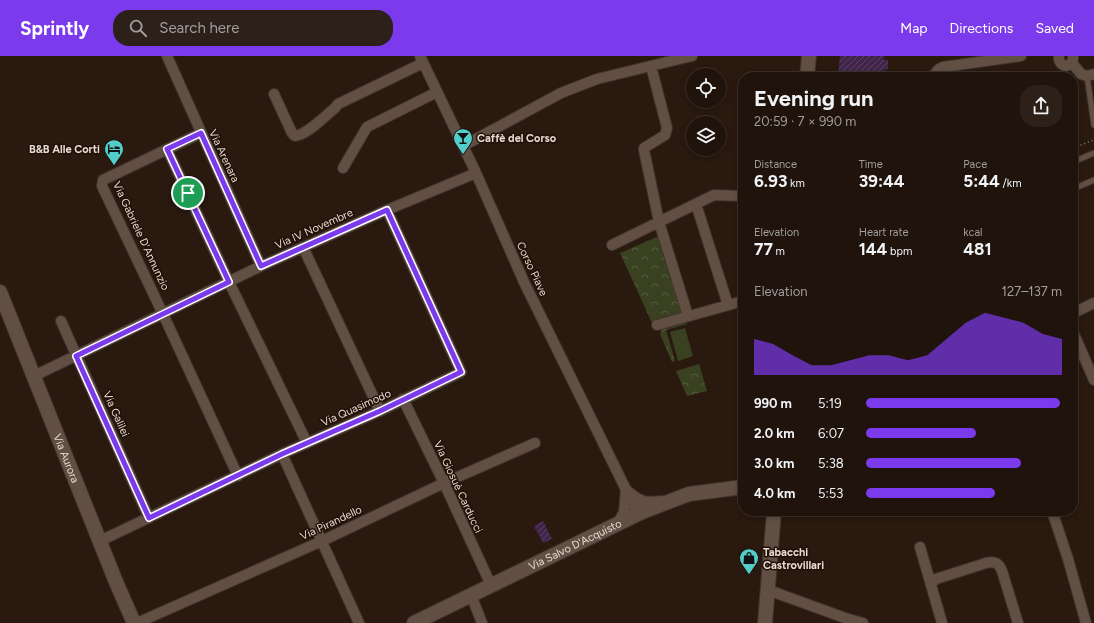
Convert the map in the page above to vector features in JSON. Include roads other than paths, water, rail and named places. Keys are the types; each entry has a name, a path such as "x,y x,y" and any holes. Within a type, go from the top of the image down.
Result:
{"street":[{"name":"Via Arenara","path":"167,56 261,266"},
{"path":"463,146 561,93 597,79 652,62 692,56"},
{"path":"808,72 809,56"},
{"path":"936,72 943,67 1021,56"},
{"path":"1060,56 1059,60 1063,65 1068,66 1072,60 1081,74 1090,75"},
{"path":"274,94 292,133 295,136 300,136 338,104 422,59"},
{"name":"Corso Piave","path":"422,59 476,173 524,282 638,514"},
{"path":"652,62 667,128 665,135 644,148 659,222 688,316"},
{"path":"343,168 367,127 437,92"},
{"name":"Via Gabriele D'Annunzio","path":"163,314 102,186 103,180 201,133"},
{"path":"167,149 229,282 307,443"},
{"name":"Via IV Novembre","path":"34,376 261,266 387,210 476,173"},
{"path":"612,245 714,195 738,196"},
{"path":"696,204 728,305"},
{"name":"Via Quasimodo","path":"100,541 282,454 380,411 461,372 387,210"},
{"path":"303,247 380,411"},
{"name":"Via Aurora","path":"0,292 134,623"},
{"path":"657,325 738,302"},
{"path":"1078,311 1094,303"},
{"path":"163,314 238,476"},
{"name":"Via Galilei","path":"61,321 149,518"},
{"path":"1078,343 1094,380"},
{"name":"Via Giosuè Carducci","path":"403,400 444,483 491,585"},
{"name":"Via Pirandello","path":"137,623 322,541 444,483 535,443"},
{"path":"282,454 359,623"},
{"name":"Via Salvo D'Acquisto","path":"422,621 491,585 638,514 689,494 738,488"},
{"path":"618,523 624,512 626,489"},
{"name":"Corso Piave","path":"626,489 637,499 645,502 678,499"},
{"path":"765,623 774,516"},
{"path":"1054,516 1068,559 1086,623"},
{"path":"920,547 942,623"},
{"path":"931,583 936,579 986,563 996,562 1002,571 1018,623"},
{"path":"768,590 863,623"},
{"path":"471,595 482,623"}],"lane":[{"path":"1090,75 1094,125"},
{"path":"1078,160 1094,153"},
{"path":"1078,187 1094,180"}],"place":[{"name":"Caffè del Corso","path":"463,155"},
{"name":"B&B Alle Corti","path":"114,166"},
{"name":"Tabacchi Castrovillari","path":"749,575"}]}
